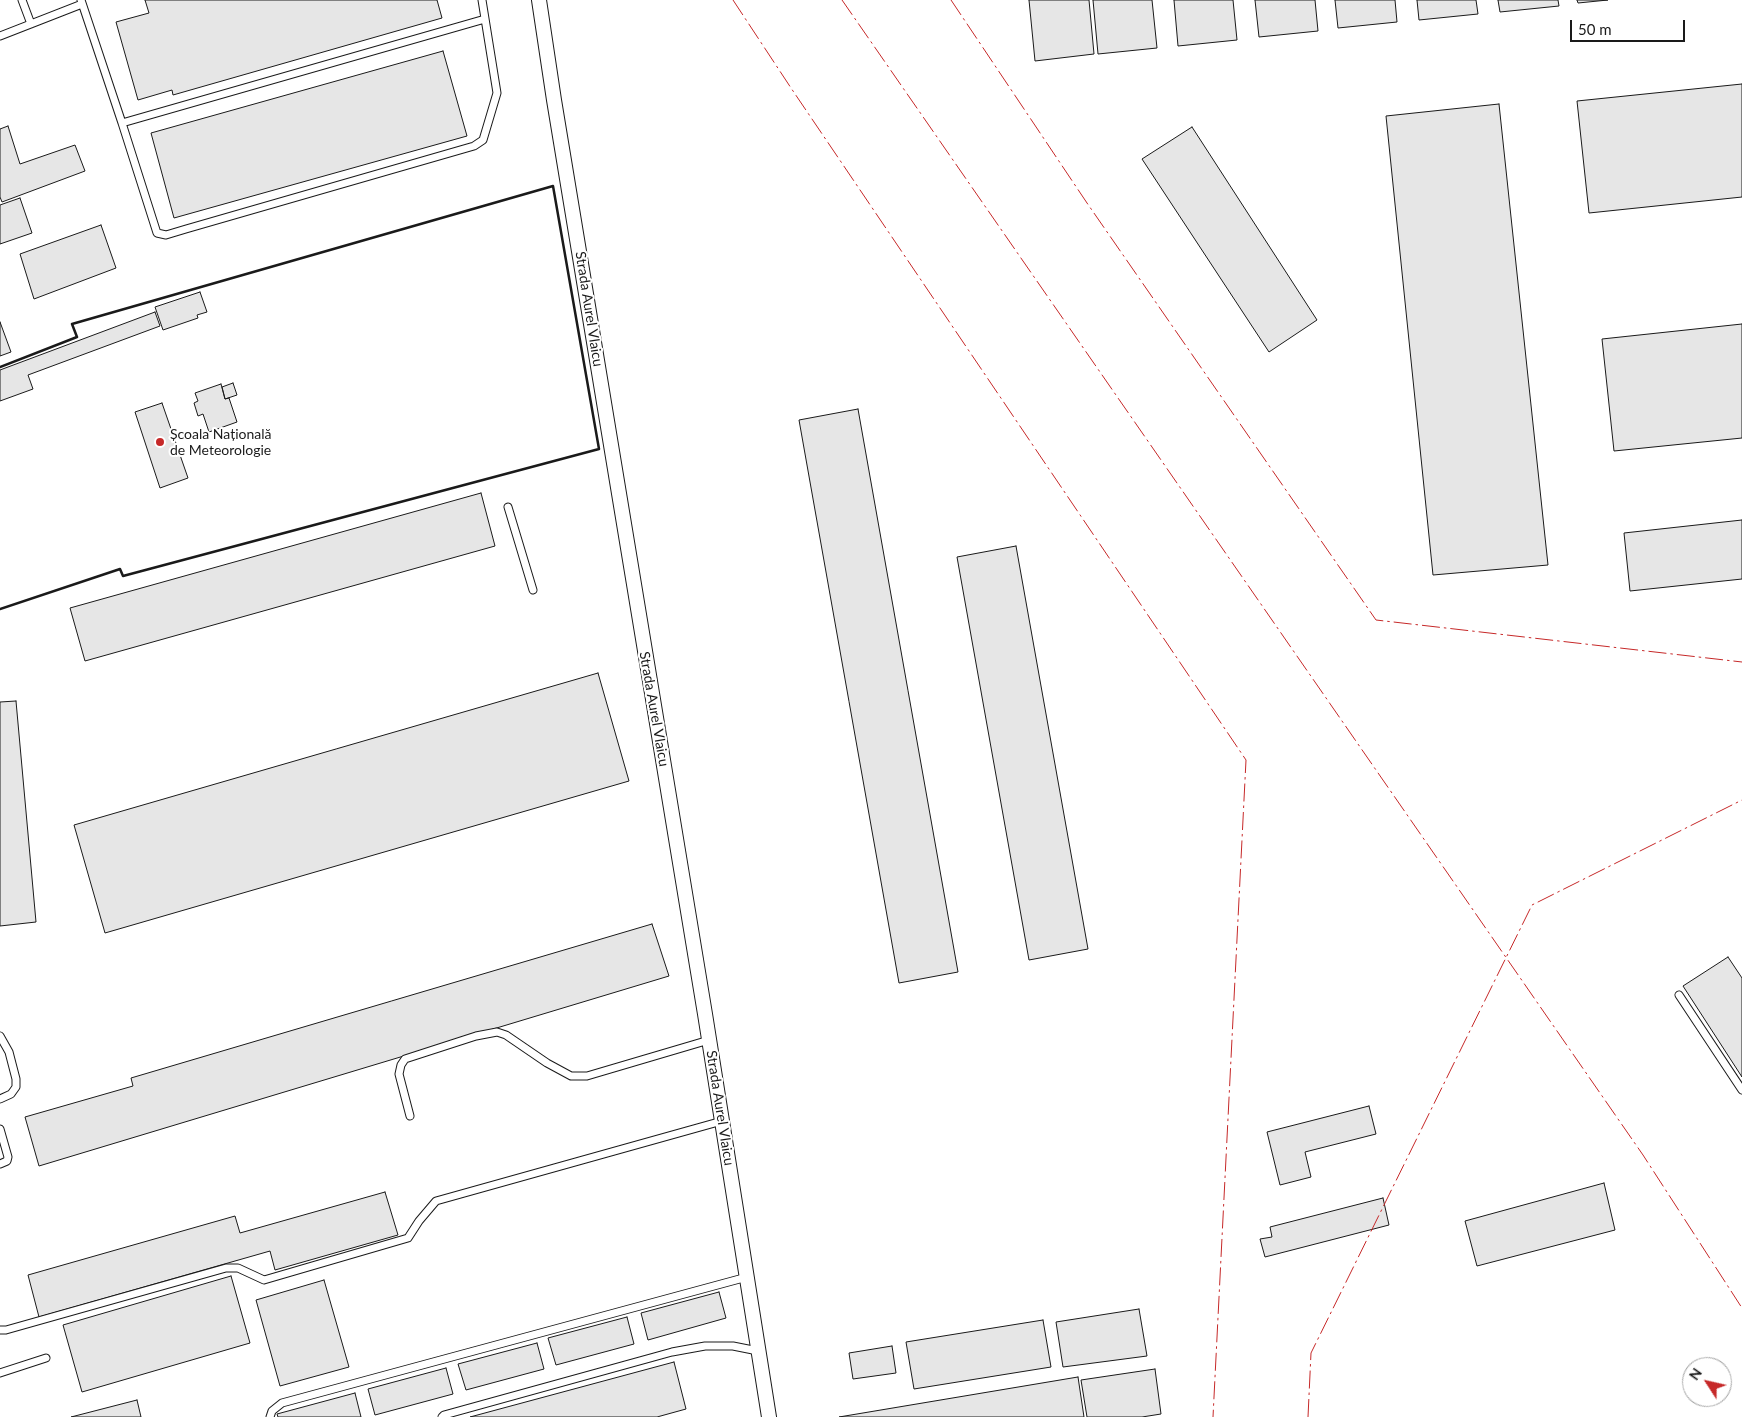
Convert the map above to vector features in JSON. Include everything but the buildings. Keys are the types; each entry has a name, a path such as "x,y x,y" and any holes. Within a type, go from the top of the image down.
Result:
{"street":[{"name":"Strada Aurel Vlaicu","path":"539,0 769,1417"}],"lane":[{"path":"22,0 31,24"},
{"path":"0,36 82,2 157,233 166,235 474,146 483,140 497,93 482,0"},
{"path":"122,123 485,19"},
{"path":"508,507 532,590"},
{"path":"1679,996 1742,1090"},
{"path":"410,1116 399,1074 401,1066 406,1060 476,1036 497,1032 506,1035 570,1076 586,1076 709,1040"},
{"path":"0,1036 9,1052 16,1087 10,1094 0,1099"},
{"path":"0,1330 6,1330 226,1268 238,1268 264,1280 408,1238 436,1201 722,1121"},
{"path":"0,1129 8,1157 7,1161 0,1164"},
{"path":"270,1417 272,1411 282,1403 747,1277"},
{"path":"442,1417 672,1352 705,1346 733,1346 758,1351"},
{"path":"0,1373 46,1358"}],"wall":[{"path":"0,367 77,337 72,324 553,186 599,449 123,576 120,569 0,609"}],"power":[{"path":"733,0 1246,760 1213,1417"},
{"path":"842,0 1643,1155 1742,1308"},
{"path":"951,0 1087,203 1376,620 1742,662"},
{"path":"1308,1417 1311,1353 1532,905 1742,800"}],"place":[{"name":"Școala Națională de Meteorologie","path":"160,442"}]}
